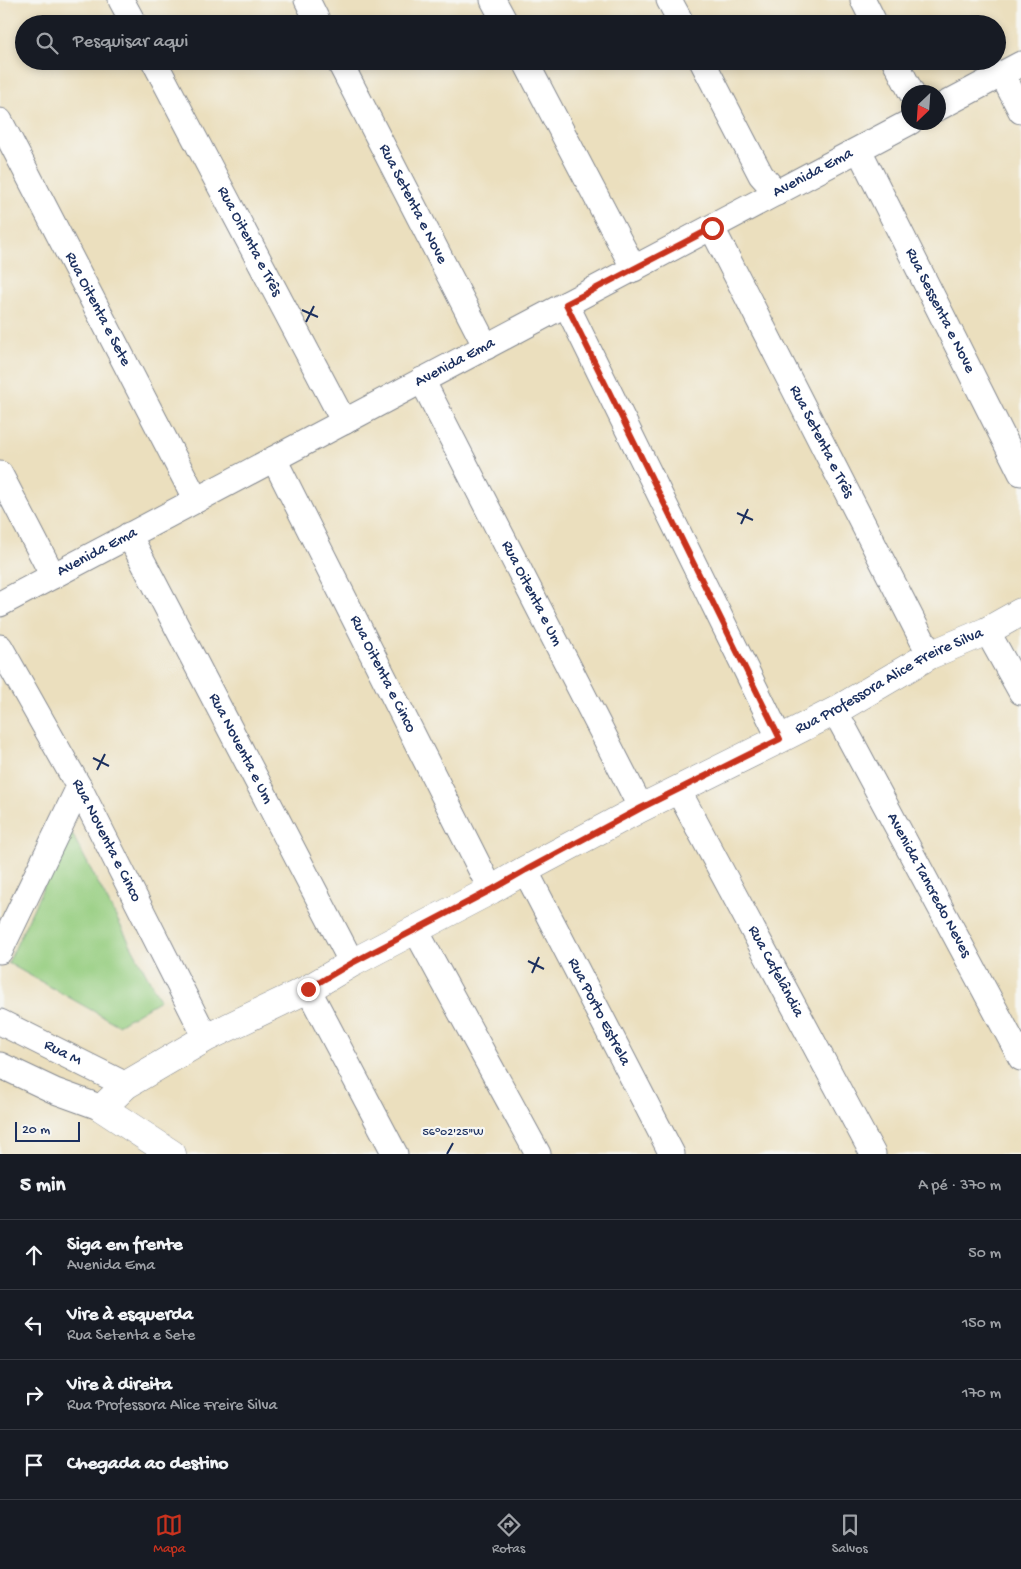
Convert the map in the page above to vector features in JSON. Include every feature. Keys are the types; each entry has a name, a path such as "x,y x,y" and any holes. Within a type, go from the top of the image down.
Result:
{"main road":[{"name":"Rua Professora Alice Freire Silva","path":"102,1108 126,1084 206,1038 308,989 352,963 641,808 835,711 930,656 987,631 1021,612"},
{"path":"102,1108 172,1154"}],"street":[{"path":"121,0 129,15"},
{"path":"307,0 314,15"},
{"path":"493,0 501,15"},
{"path":"669,0 677,15"},
{"path":"863,0 870,15"},
{"path":"946,104 1011,69 1021,111"},
{"name":"Rua Oitenta e Três","path":"159,70 344,422"},
{"name":"Rua Setenta e Nove","path":"344,70 486,347"},
{"path":"530,70 634,269"},
{"path":"707,70 761,175 777,193"},
{"path":"900,70 907,85"},
{"name":"Rua Oitenta e Sete","path":"0,120 196,500"},
{"name":"Avenida Ema","path":"0,604 901,127"},
{"name":"Rua Sessenta e Nove","path":"859,150 1021,473"},
{"name":"Rua Setenta e Três","path":"712,228 930,656"},
{"path":"566,304 780,739"},
{"name":"Rua Oitenta e Um","path":"422,380 641,808"},
{"name":"Rua Oitenta e Cinco","path":"274,459 491,890"},
{"path":"0,474 52,576"},
{"name":"Rua Noventa e Um","path":"130,535 352,963"},
{"path":"987,631 1021,692"},
{"name":"Rua Noventa e Cinco","path":"0,647 79,786 206,1038"},
{"name":"Avenida Tancredo Neves","path":"835,711 1021,1058"},
{"path":"0,951 79,786"},
{"name":"Rua Cafelândia","path":"678,790 873,1154"},
{"name":"Rua Porto Estrela","path":"526,870 672,1154"},
{"path":"415,929 538,1154"},
{"path":"308,989 395,1154"},
{"name":"Rua M","path":"0,1022 126,1084"},
{"path":"0,1065 55,1091 102,1108"}],"green space":[{"path":"70,830 160,1000 118,1025 8,963"}],"route":[{"path":"308,989 352,963 641,808 780,739 566,304 712,228"}]}
